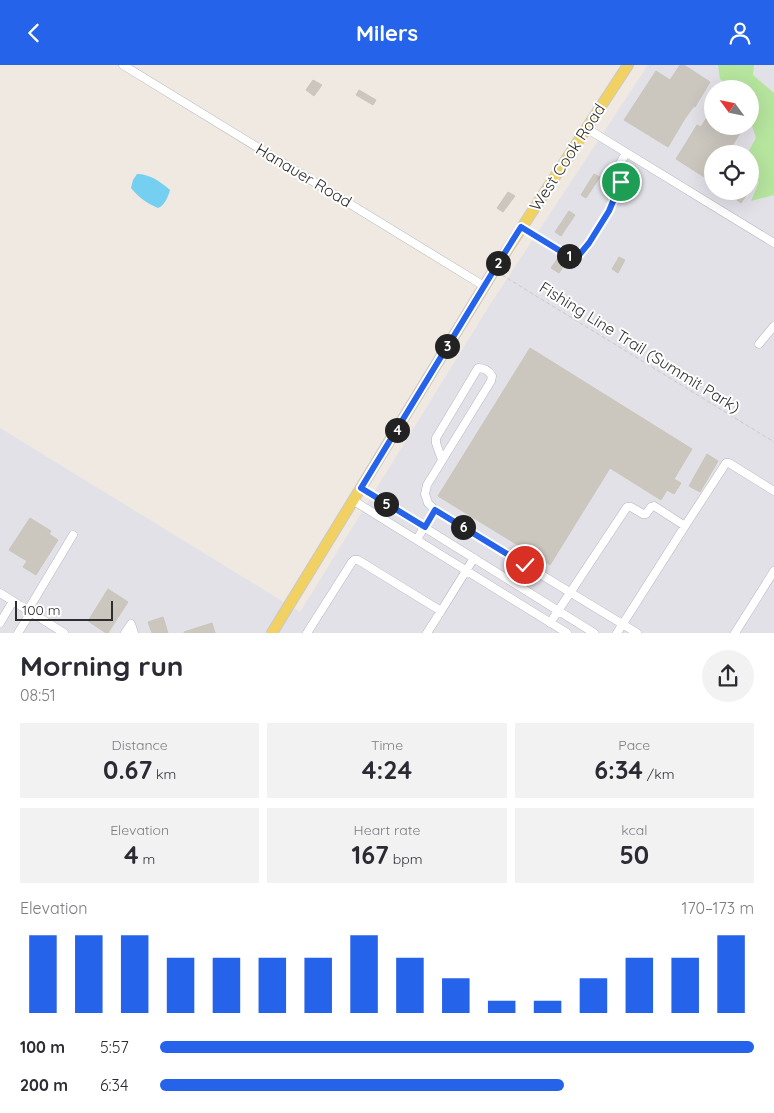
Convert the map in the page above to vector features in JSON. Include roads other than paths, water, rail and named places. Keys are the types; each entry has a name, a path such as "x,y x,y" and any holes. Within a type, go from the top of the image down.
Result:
{"main road":[{"name":"West Cook Road","path":"272,633 494,270 628,65"}],"street":[{"name":"Hanauer Road","path":"124,65 484,286"},
{"path":"586,128 774,243"},
{"path":"521,227 575,260 589,243 609,211 621,182 617,169 626,153"},
{"path":"759,345 774,326"},
{"path":"442,460 436,438 478,368 482,368 492,376 491,381 427,485 425,494 428,503 435,510 637,633"},
{"path":"618,633 726,463 729,463 774,491"},
{"path":"361,488 594,633"},
{"path":"354,501 567,633"},
{"path":"550,623 627,507 646,514 654,506 685,526"},
{"path":"417,539 435,510"},
{"path":"18,633 73,535"},
{"path":"427,633 474,558"},
{"path":"307,633 354,560 358,560 441,611"},
{"path":"735,633 774,571"},
{"path":"0,593 64,633"},
{"path":"0,623 13,601"},
{"path":"125,633 131,624 134,633"}],"water":[{"path":"137,174 151,177 170,190 163,205 158,208 147,202 131,188"}]}
